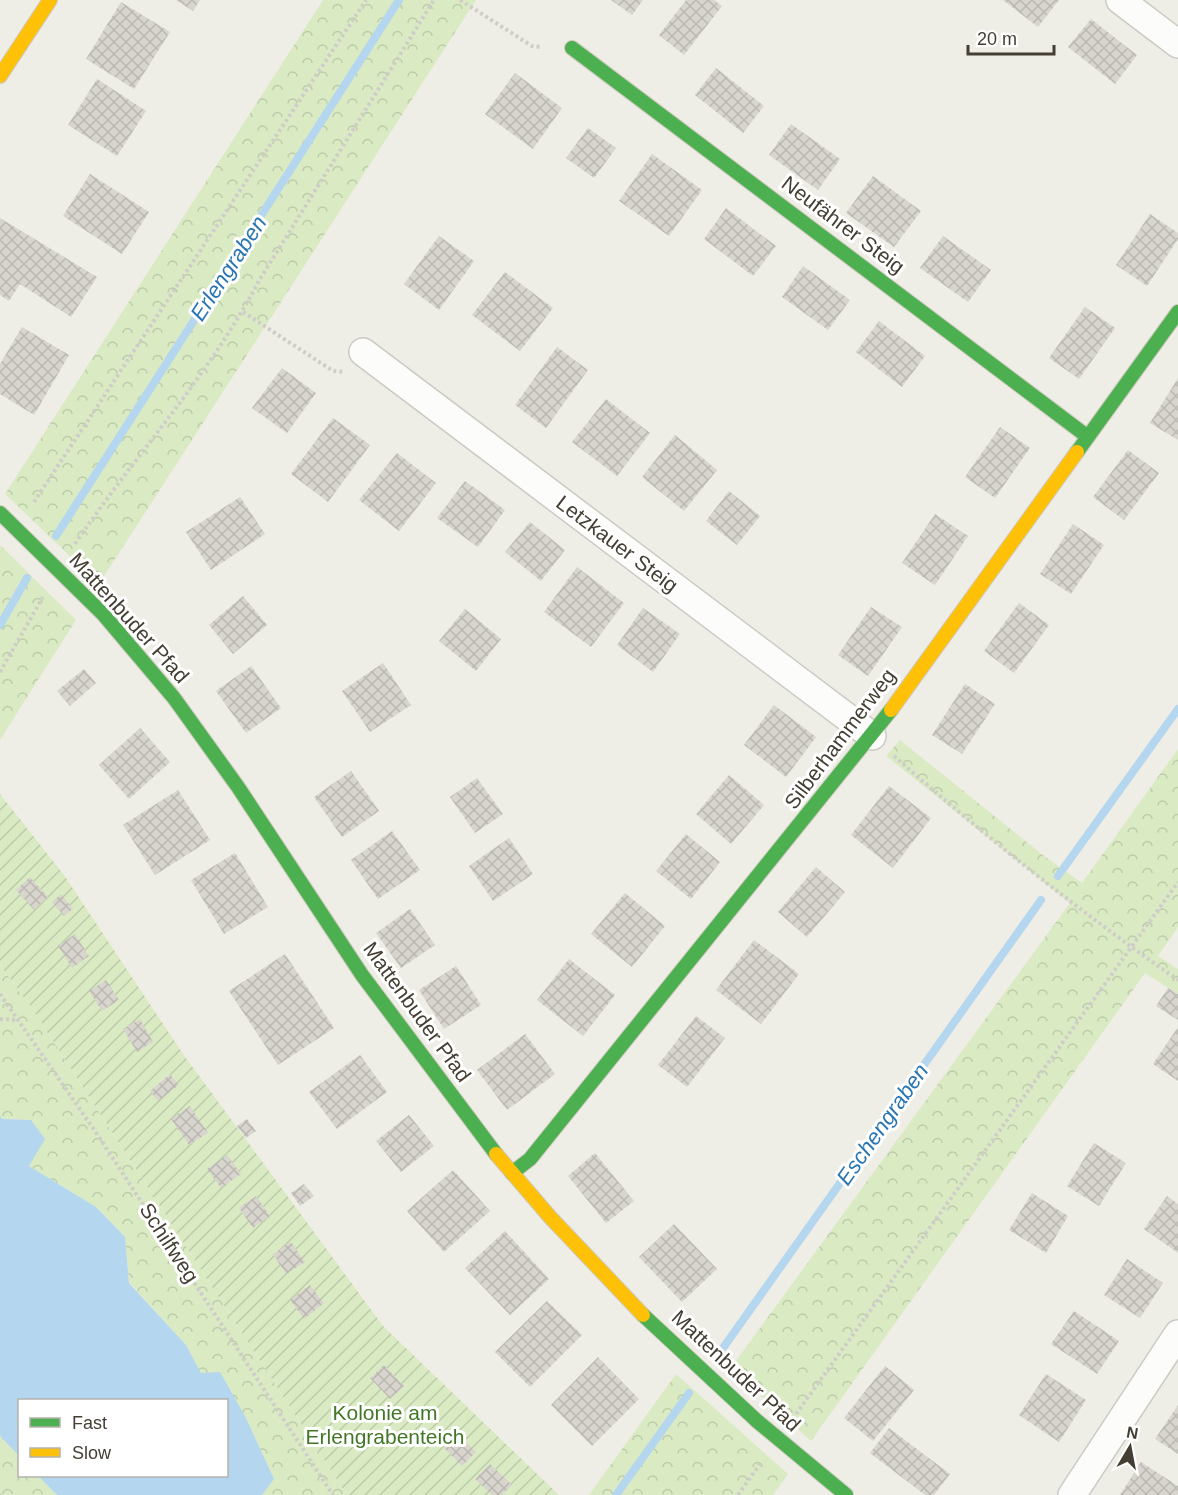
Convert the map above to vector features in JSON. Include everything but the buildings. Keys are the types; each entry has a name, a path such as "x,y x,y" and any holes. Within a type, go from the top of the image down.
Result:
{"street":[{"path":"0,76 8,44 50,0"},
{"path":"1120,0 1178,44"},
{"name":"Neufährer Steig","path":"572,48 1088,437"},
{"name":"Silberhammerweg","path":"512,1173 530,1159 872,736 1178,312"},
{"name":"Letzkauer Steig","path":"363,352 872,736"},
{"name":"Mattenbuder Pfad","path":"0,513 58,569 135,653 193,722 360,972 446,1090 512,1173 576,1246 668,1338 778,1439 846,1495"},
{"path":"1072,1495 1178,1334"}],"path":[{"path":"17,528 366,0"},
{"path":"0,672 58,569 99,508 174,413 243,312 260,279 434,0"},
{"path":"460,0 532,46 572,48"},
{"path":"243,312 340,373 350,371 363,352"},
{"path":"872,736 959,813 1059,894 1178,980"},
{"path":"738,1495 1178,882"},
{"name":"Schilfweg","path":"0,994 166,1237 333,1495"},
{"path":"0,1019 18,1020"}],"green space":[{"path":"323,0 476,0 99,584 5,494"},
{"path":"0,545 76,620 0,740"},
{"path":"900,740 1044,856 1082,883 1178,749 1178,927 1158,956 1178,969 1178,994 1145,973 811,1441 730,1369 1070,903 886,756"},
{"name":"Kolonie am Erlengrabenteich","path":"0,794 64,875 183,1054 383,1326 559,1495 347,1495 31,1007 0,965"},
{"path":"0,965 31,1007 347,1495 262,1495 274,1479 246,1418 201,1373 186,1345 129,1282 125,1237 96,1207 29,1166 31,1120 2,1119 0,1116"},
{"path":"676,1374 788,1474 773,1495 589,1495"},
{"path":"0,1436 18,1455 18,1477 39,1477 57,1495 0,1495"}],"water":[{"path":"0,1116 2,1119 31,1120 45,1139 29,1166 96,1207 125,1237 129,1283 186,1345 201,1373 220,1372 246,1418 274,1479 262,1495 57,1495 39,1477 228,1477 228,1399 18,1399 18,1455 0,1436"}],"waterway":[{"name":"Erlengraben","path":"56,536 399,0"},
{"name":"Erlengraben","path":"0,625 27,578"},
{"name":"Eschengraben","path":"1058,876 1178,709"},
{"name":"Eschengraben","path":"723,1348 1041,900"},
{"name":"Eschengraben","path":"616,1495 689,1393"}],"traffic: fast":[{"path":"572,48 1088,437"},
{"path":"1077,452 1178,312"},
{"path":"0,513 103,614 174,698 238,787 362,975 496,1154"},
{"path":"512,1173 530,1159 891,710"},
{"path":"643,1315 757,1421 846,1495"}],"traffic: slow":[{"path":"0,76 50,0"},
{"path":"891,710 1077,452"},
{"path":"496,1154 550,1217 643,1315"}]}
